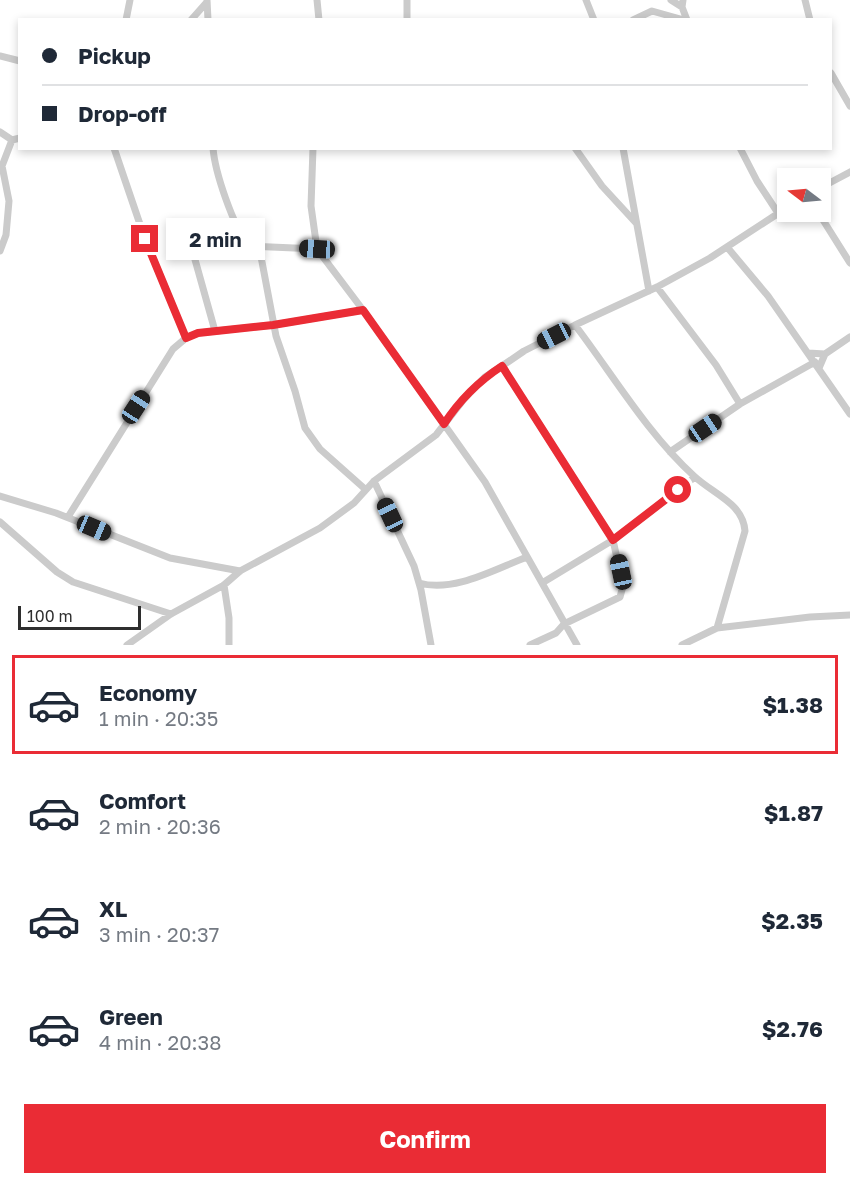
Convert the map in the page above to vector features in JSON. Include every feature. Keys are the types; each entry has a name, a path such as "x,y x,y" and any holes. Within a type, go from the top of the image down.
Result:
{"street":[{"path":"126,18 130,0"},
{"path":"317,0 319,18"},
{"path":"407,0 407,18"},
{"path":"586,0 593,18"},
{"path":"671,0 683,3 686,18"},
{"path":"805,0 810,18"},
{"path":"193,18 207,1"},
{"path":"207,1 208,18"},
{"path":"637,18 652,11 678,18"},
{"path":"0,56 18,60"},
{"path":"832,75 850,106"},
{"path":"0,132 16,139 3,154 2,173 9,201 9,216 6,235 0,251"},
{"path":"115,150 145,239 186,338"},
{"path":"213,150 218,173 237,227 248,245"},
{"path":"313,150 310,206 317,249 485,482 577,645"},
{"path":"576,150 602,186 636,223"},
{"path":"623,150 649,291"},
{"path":"741,150 757,181 777,211"},
{"path":"831,182 850,172"},
{"path":"127,645 171,614 224,585 240,571 320,528 354,503 374,481 424,445 444,424 451,412 485,377 524,351 657,287 727,247 777,214"},
{"path":"824,222 850,263"},
{"path":"215,331 194,256 195,250 201,244 317,249"},
{"path":"259,246 273,325 296,391 305,428 320,449 365,489"},
{"path":"727,247 768,296 850,414"},
{"path":"657,287 716,365 740,404"},
{"path":"68,518 173,349 186,338 198,333 273,325 363,310"},
{"path":"575,325 670,452 695,477 739,510 744,520 745,531 717,628"},
{"path":"670,452 740,404 817,365 825,354 850,338"},
{"path":"808,353 825,354"},
{"path":"502,366 613,540 623,593 620,597 564,624 556,633 530,645"},
{"path":"542,583 613,540 695,477"},
{"path":"374,481 419,583 431,645"},
{"path":"0,496 68,518 170,558 240,571"},
{"path":"0,522 57,572 73,582 171,614"},
{"path":"419,583 440,586 465,580 527,557"},
{"path":"224,585 229,645"},
{"path":"682,645 717,628 769,621 850,615"}],"route":[{"path":"145,239 186,338 198,333 273,325 363,310 444,424 451,412 485,377 502,366 613,540 678,490"}]}
